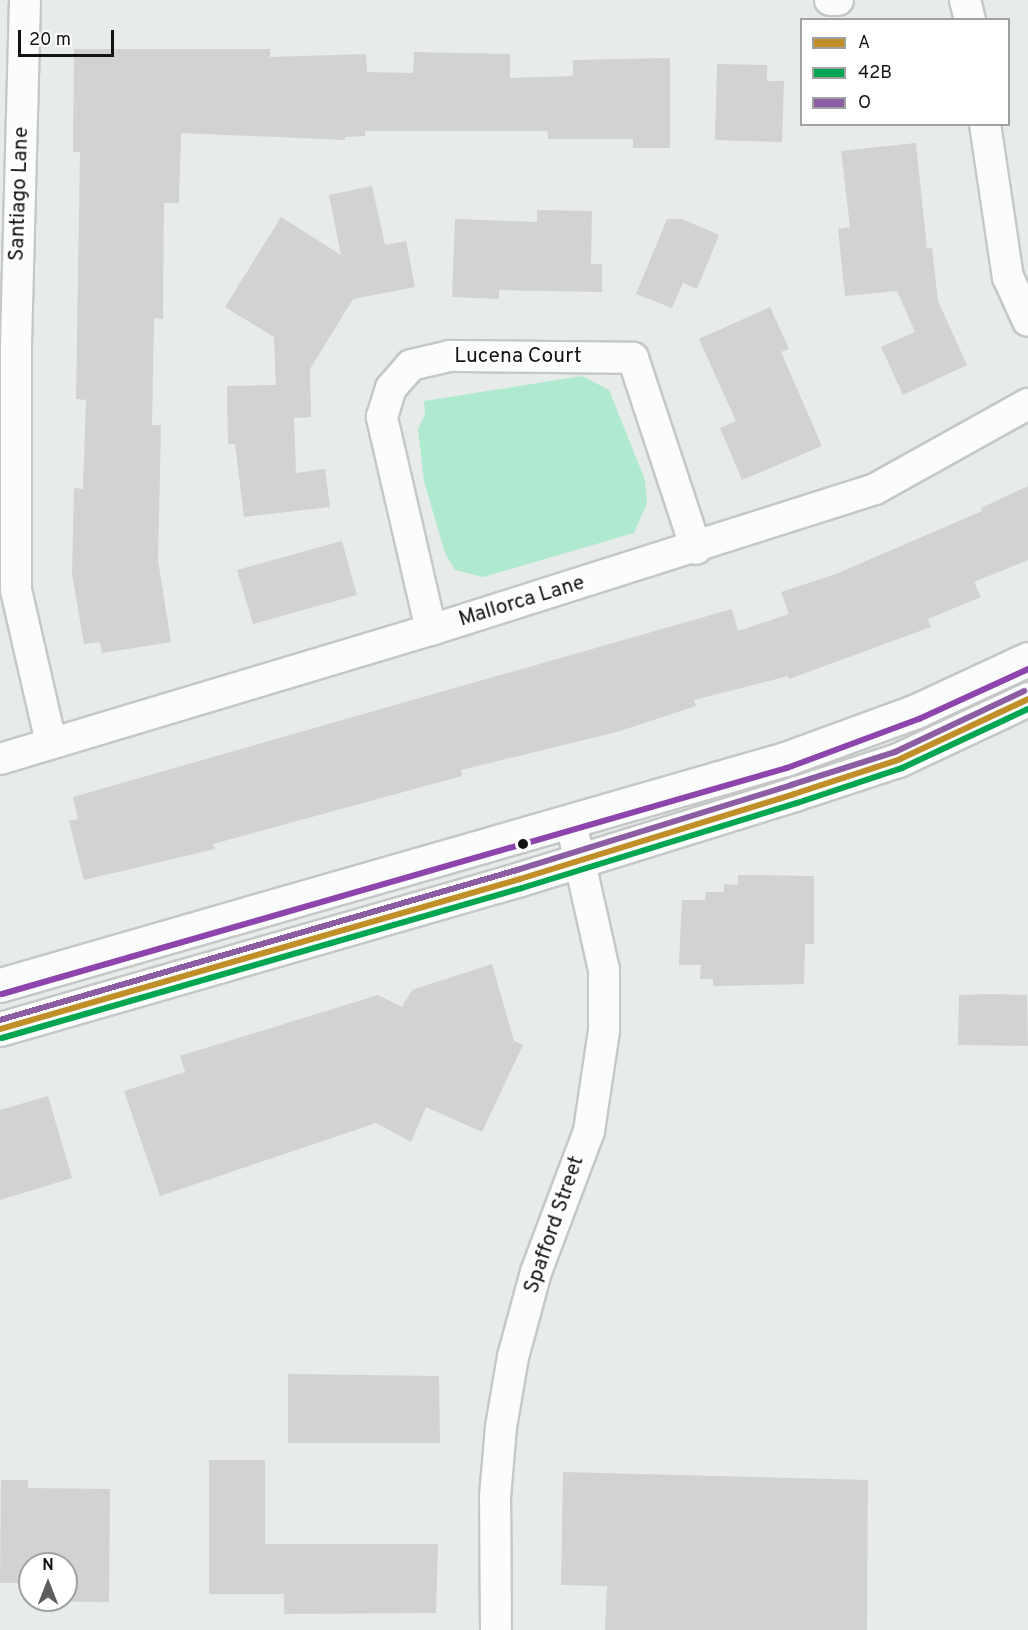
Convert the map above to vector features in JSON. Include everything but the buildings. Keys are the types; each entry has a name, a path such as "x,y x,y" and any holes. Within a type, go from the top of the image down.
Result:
{"main road":[{"path":"0,986 785,759 916,711 1028,659"},
{"path":"0,1029 582,861 898,760 1028,699"}],"street":[{"name":"Santiago Lane","path":"25,0 8,344 16,590 51,743"},
{"path":"830,0 838,0"},
{"path":"965,0 969,18"},
{"path":"985,126 1008,277 1028,321"},
{"name":"Lucena Court","path":"431,630 381,417 391,388 411,365 450,356 633,358 696,549"},
{"name":"Mallorca Lane","path":"0,759 696,549 875,489 1028,404"},
{"name":"Spafford Street","path":"496,1630 495,1497 501,1427 513,1358 536,1272 589,1131 604,1031 604,970 582,861 571,822"}],"green space":[{"path":"582,376 609,390 645,480 647,503 634,533 483,577 455,570 445,553 424,481 418,429 425,414 424,401"}],"transit line":[{"path":"2,994 787,768 919,719 1028,669"},
{"name":"O","path":"0,1020 517,870 895,752 1024,691"},
{"name":"A","path":"0,1029 520,879 794,794 898,760 1028,699"},
{"name":"42B","path":"2,1038 522,888 797,803 902,768 1028,709"}]}
